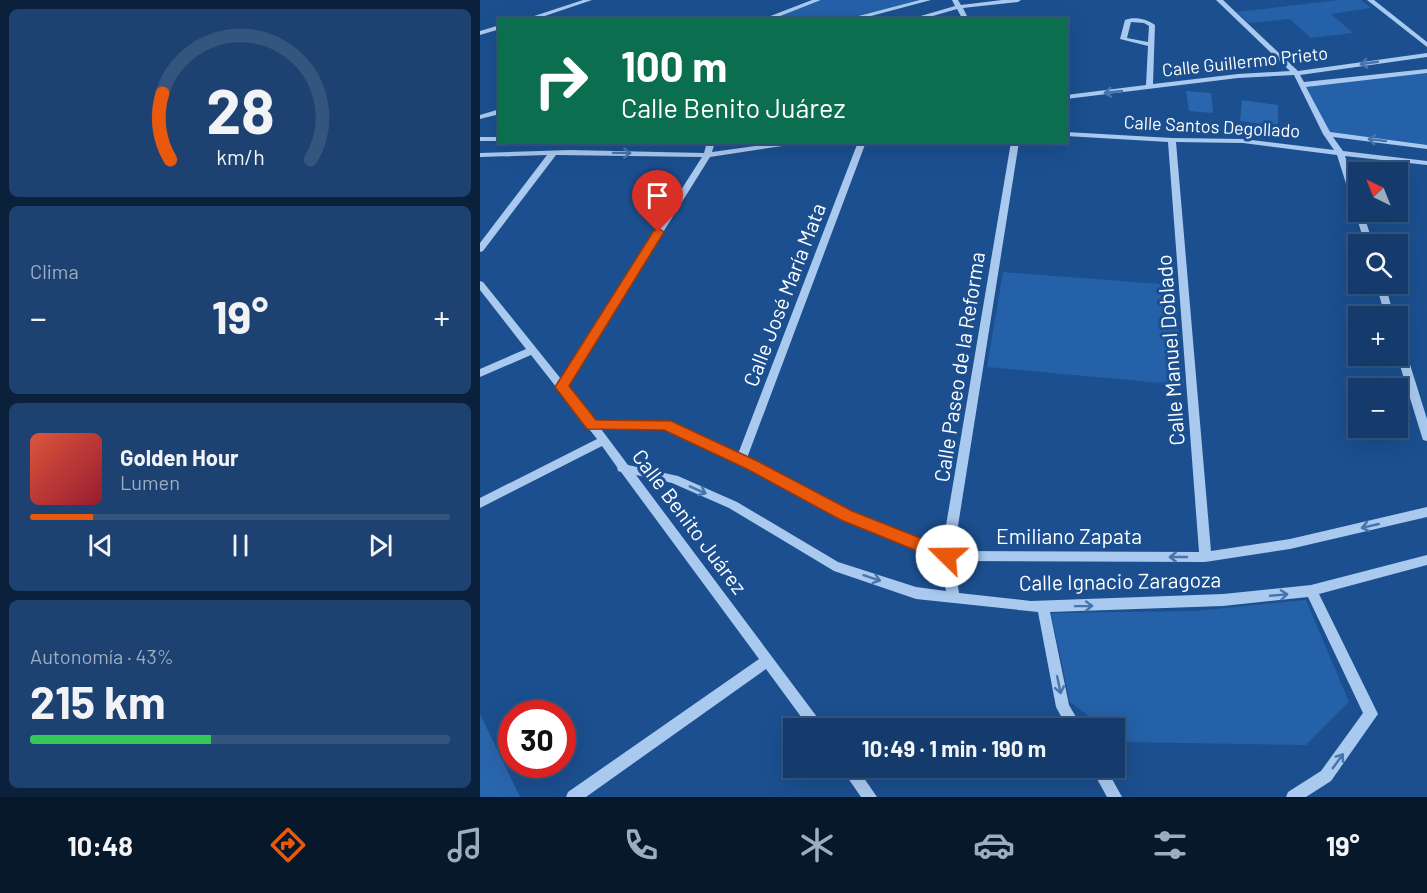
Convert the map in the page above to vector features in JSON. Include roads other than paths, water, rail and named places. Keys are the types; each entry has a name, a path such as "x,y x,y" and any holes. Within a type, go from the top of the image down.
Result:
{"street":[{"path":"531,18 589,0"},
{"path":"768,18 818,0"},
{"path":"854,18 928,0"},
{"path":"955,0 965,18"},
{"path":"918,18 959,7 1018,0"},
{"path":"1219,0 1296,73 1340,152 1366,234"},
{"path":"1370,0 1427,45"},
{"path":"1149,88 1152,25 1145,21 1128,20 1123,39 1150,44"},
{"path":"480,33 498,28"},
{"name":"Calle Guillermo Prieto","path":"1068,97 1238,76 1296,73 1427,55"},
{"name":"Calle Guillermo Prieto","path":"1301,85 1427,71"},
{"path":"480,117 498,112"},
{"name":"Calle Santos Degollado","path":"1068,134 1172,140 1221,139 1427,163"},
{"name":"Calle Santos Degollado","path":"1328,134 1427,147"},
{"path":"480,139 498,139"},
{"name":"Calle Manuel Doblado","path":"1172,140 1205,557"},
{"path":"561,387 707,154 710,144"},
{"path":"480,155 707,154 789,144"},
{"name":"Calle José María Mata","path":"741,460 861,144"},
{"name":"Calle Paseo de la Reforma","path":"953,598 947,556 1015,144"},
{"path":"480,249 553,153"},
{"name":"Calle Benito Juárez","path":"480,284 592,425 811,718"},
{"path":"480,373 532,350"},
{"path":"1405,366 1427,437"},
{"name":"Emiliano Zapata","path":"592,425 666,425 741,460 847,515 947,556 1205,557 1290,544 1427,512"},
{"path":"480,503 603,441"},
{"name":"Calle Ignacio Zaragoza","path":"622,468 674,479 733,505 834,566 916,593 953,598 1042,607 1223,600 1311,591 1427,560"},
{"path":"1293,797 1326,776 1371,714 1311,591"},
{"path":"1042,607 1063,707 1070,718"},
{"path":"573,797 767,661"},
{"path":"856,778 870,797"},
{"path":"1104,778 1115,797"}]}
